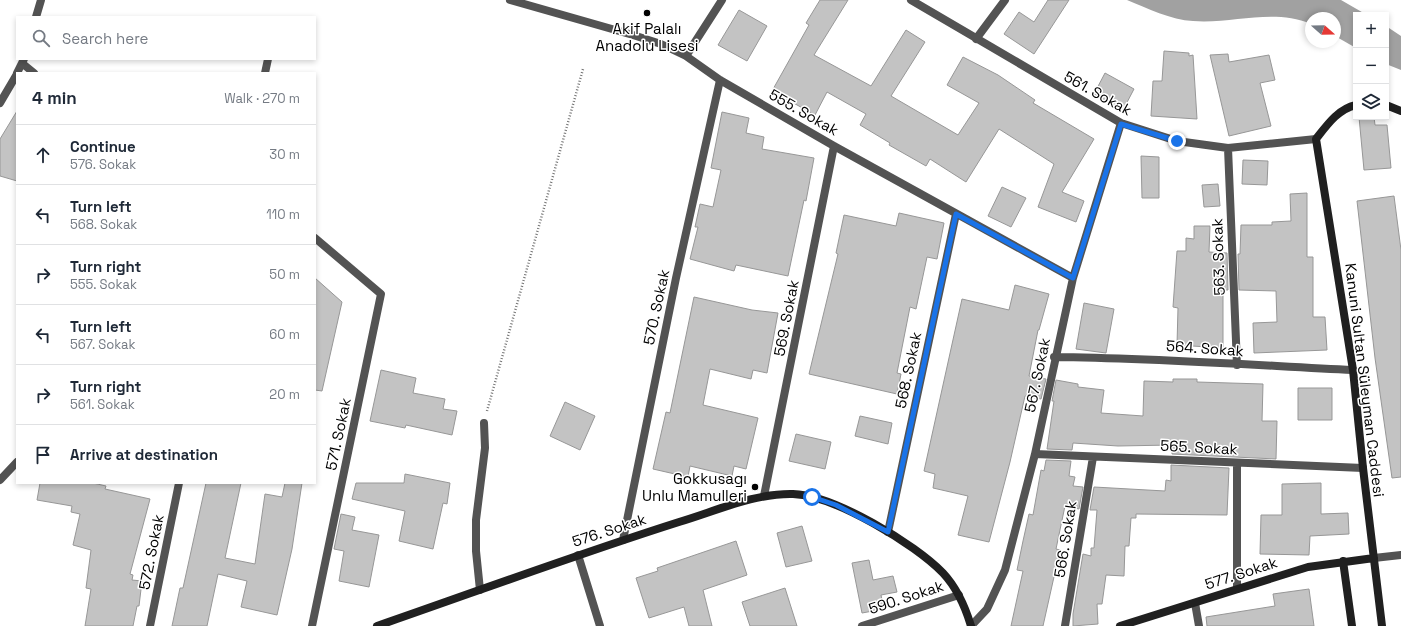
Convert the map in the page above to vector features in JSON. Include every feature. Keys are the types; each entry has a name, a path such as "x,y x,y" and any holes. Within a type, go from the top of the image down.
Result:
{"street":[{"path":"36,16 41,0"},
{"name":"555. Sokak","path":"510,0 633,35 661,44 686,56 720,80 834,146 1073,278"},
{"path":"686,56 722,0"},
{"name":"561. Sokak","path":"911,0 1121,124 1177,141 1228,148 1316,139"},
{"path":"976,38 1005,0"},
{"path":"265,72 268,60"},
{"path":"18,72 24,61 33,72"},
{"path":"0,103 16,75"},
{"name":"570. Sokak","path":"623,540 676,278 720,80"},
{"path":"1316,139 1331,120 1346,107 1353,106"},
{"path":"1389,106 1401,111"},
{"name":"567. Sokak","path":"971,626 987,609 1005,570 1035,454 1054,357 1073,278 1121,124"},
{"name":"Kanuni Sultan Süleyman Caddesi","path":"1316,139 1353,370 1382,626"},
{"name":"569. Sokak","path":"764,496 834,146"},
{"name":"563. Sokak","path":"1228,148 1237,365"},
{"name":"568. Sokak","path":"888,532 956,214"},
{"name":"571. Sokak","path":"312,626 382,294 316,239"},
{"name":"564. Sokak","path":"1054,357 1137,358 1237,365 1353,370"},
{"path":"480,590 476,551 476,520 485,448 484,423"},
{"name":"565. Sokak","path":"1035,454 1363,468"},
{"name":"566. Sokak","path":"1065,626 1092,457"},
{"path":"0,480 16,463"},
{"path":"1237,463 1237,589"},
{"name":"572. Sokak","path":"150,626 179,484"},
{"name":"576. Sokak","path":"377,626 623,540 764,496 794,494 812,497 836,505 888,532 928,561 943,574 959,595 971,626"},
{"path":"578,555 600,626"},
{"path":"1374,558 1401,555"},
{"name":"577. Sokak","path":"1120,626 1308,566 1374,558"},
{"path":"1343,561 1352,626"},
{"name":"590. Sokak","path":"862,626 959,595"},
{"path":"1195,603 1199,626"}],"path":[{"path":"484,423 583,69"}],"shaded area":[{"path":"1127,0 1341,0 1362,12 1353,12 1353,46 1341,39 1341,12 1305,12 1305,22 1282,17 1193,21 1168,16"},
{"path":"1389,28 1401,36 1401,70 1389,65"}],"building":[{"path":"820,0 848,0 814,55 871,86 906,30 925,42 891,96 958,135 979,103 947,85 963,57 998,75 1035,100 1033,103 1094,139 1062,192 1084,201 1076,222 1038,207 1054,164 999,129 966,182 930,159 926,166 889,145 890,143 860,125 866,114 827,92 815,115 772,91 809,25 806,23"},
{"path":"1048,0 1069,0 1034,54 1004,34 1019,12 1034,22"},
{"path":"739,10 767,26 747,61 718,45"},
{"path":"1164,51 1189,53 1189,56 1193,55 1197,119 1151,116 1153,81 1162,81"},
{"path":"1228,54 1229,62 1269,55 1275,80 1260,83 1271,126 1229,136 1210,55"},
{"path":"1105,73 1134,89 1123,110 1094,94"},
{"path":"722,112 749,118 746,133 764,137 762,149 814,158 806,201 804,200 788,276 736,265 734,271 690,259 698,227 695,227 700,204 713,207 721,170 711,168"},
{"path":"16,113 16,181 0,176 0,139"},
{"path":"1359,120 1374,120 1375,125 1387,125 1391,168 1364,170"},
{"path":"1141,156 1159,157 1159,198 1142,198"},
{"path":"1243,160 1268,161 1267,185 1242,184"},
{"path":"1218,184 1220,206 1204,207 1202,185"},
{"path":"1002,187 1026,198 1011,227 988,216"},
{"path":"1307,193 1307,257 1313,257 1313,317 1325,317 1327,350 1254,353 1253,323 1277,322 1276,291 1239,290 1238,254 1240,254 1241,225 1272,225 1272,222 1291,221 1290,194"},
{"path":"1394,196 1401,250 1401,477 1392,478 1375,358 1357,201"},
{"path":"899,213 944,223 937,259 927,257 916,309 910,307 897,373 901,374 897,394 809,374 838,254 836,253 844,215 896,226"},
{"path":"1194,226 1210,226 1209,252 1227,253 1228,290 1223,290 1223,348 1177,345 1178,308 1173,307 1177,251 1186,251 1186,238 1194,239"},
{"path":"316,279 342,302 322,391 316,390"},
{"path":"1015,285 1049,294 1038,330 1029,376 1046,379 1041,399 1025,396 1010,462 989,542 958,535 968,496 933,488 935,474 924,471 962,299 1009,310"},
{"path":"694,297 752,310 778,313 767,373 753,370 751,379 710,369 703,405 758,418 746,469 734,466 732,476 690,466 688,477 653,469 666,412 670,413"},
{"path":"1084,303 1114,309 1106,353 1076,349"},
{"path":"381,370 416,378 413,393 445,399 443,409 457,411 452,435 406,425 405,428 370,421"},
{"path":"1173,379 1197,379 1197,382 1263,384 1262,421 1277,421 1276,459 1172,454 1172,445 1118,446 1073,443 1072,450 1047,449 1054,401 1052,401 1056,380 1078,384 1078,387 1104,390 1101,413 1143,416 1144,381 1173,382"},
{"path":"1298,388 1332,388 1332,420 1298,420"},
{"path":"565,402 595,416 580,450 550,436"},
{"path":"860,416 892,423 888,444 855,436"},
{"path":"796,434 831,442 825,469 789,461"},
{"path":"1046,460 1071,461 1069,476 1075,477 1073,486 1083,487 1079,509 1065,506 1056,549 1060,550 1043,626 1011,626 1023,571 1017,570 1023,541 1029,514 1033,515 1041,470 1044,471"},
{"path":"1171,465 1229,468 1227,515 1136,514 1136,518 1131,518 1129,546 1125,546 1124,576 1106,575 1102,604 1097,604 1098,624 1073,626 1073,614 1083,554 1091,556 1091,548 1094,548 1097,510 1090,510 1094,487 1165,491 1166,480 1171,481"},
{"path":"405,474 450,483 447,504 443,503 433,549 399,541 405,511 352,499 356,483 404,483"},
{"path":"1321,483 1321,514 1348,513 1349,534 1310,536 1309,555 1260,554 1261,515 1282,515 1282,484"},
{"path":"40,484 97,484 106,486 105,489 150,499 130,574 133,575 132,580 142,581 139,606 137,606 133,626 85,626 91,589 86,588 91,550 73,545 80,514 71,512 72,506 37,500"},
{"path":"206,484 241,484 225,558 255,564 265,494 282,497 285,484 302,484 292,549 277,615 241,607 247,581 218,574 207,626 172,626 180,588 183,588"},
{"path":"341,514 355,517 352,530 379,535 369,587 339,581 344,551 334,549"},
{"path":"802,526 812,561 786,567 777,533"},
{"path":"736,541 747,575 703,590 712,626 689,626 684,607 649,618 636,578 658,571 657,568"},
{"path":"869,560 873,580 893,576 897,592 881,595 884,609 862,613 852,563"},
{"path":"785,588 797,626 750,626 742,602"},
{"path":"1309,589 1314,626 1207,626 1206,617 1275,606 1273,594"}],"place":[{"name":"Akif Palalı Anadolu Lisesi","path":"647,13"},
{"name":"Gokkusagı Unlu Mamulleri","path":"755,487"}],"route":[{"path":"812,497 836,505 888,532 956,214 1073,278 1121,124 1177,141"}]}
